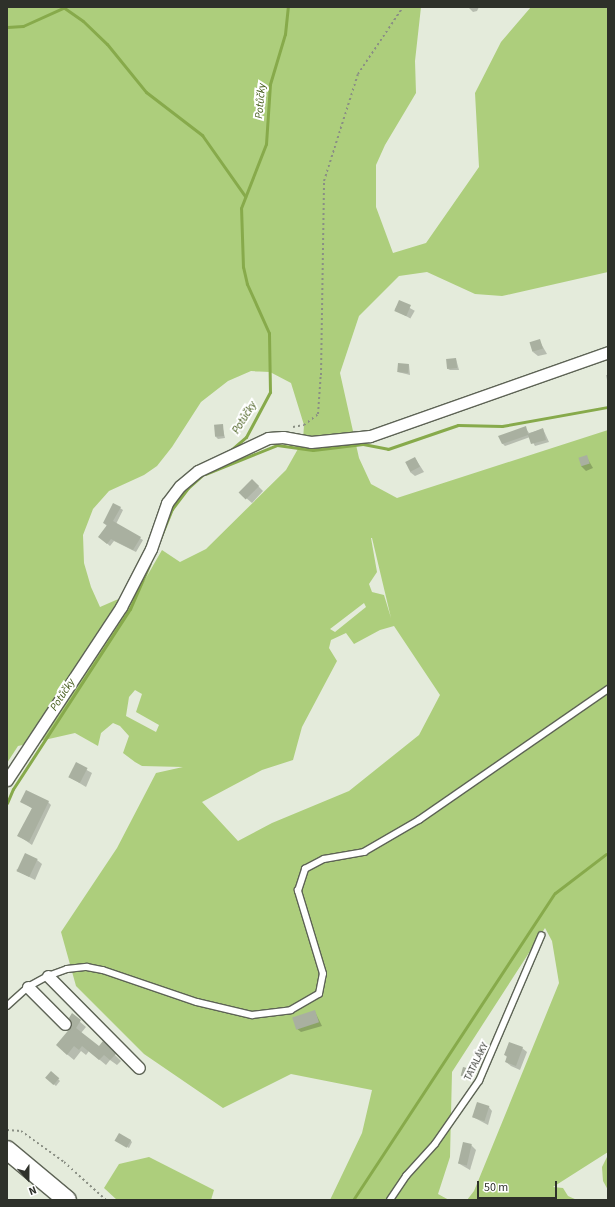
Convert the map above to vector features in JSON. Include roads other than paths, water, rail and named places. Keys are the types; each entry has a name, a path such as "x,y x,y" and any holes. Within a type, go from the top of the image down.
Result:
{"main road":[{"path":"7,1150 68,1200"}],"street":[{"path":"7,780 121,607 151,549 167,503 180,486 210,464 238,450 268,438 283,437 311,442 370,436 608,352"},
{"path":"48,976 139,1068"},
{"path":"28,987 65,1024"}],"lane":[{"path":"7,1006 28,987 48,976 67,969 87,967 110,972 198,1002 252,1015 291,1010 319,994 323,974 298,891 304,869 324,859 364,852 419,820 608,689"},
{"name":"TATALÁKY","path":"390,1200 406,1176 435,1144 479,1081 541,936"}],"waterway":[{"path":"63,7 83,21 107,44 146,92 202,135 245,196"},
{"name":"Potůčky","path":"231,450 246,437 270,392 269,333 247,284 243,267 241,208 266,144 270,84 285,34 288,7"},
{"path":"7,27 23,26 63,8"},
{"path":"205,474 277,445 313,450 363,444 388,449 458,425 502,426 608,407"},
{"name":"Potůčky","path":"159,541 172,509 188,488 206,472"},
{"name":"Potůčky","path":"7,803 13,789 130,609 150,563"},
{"path":"353,1200 555,893 606,854"}]}
